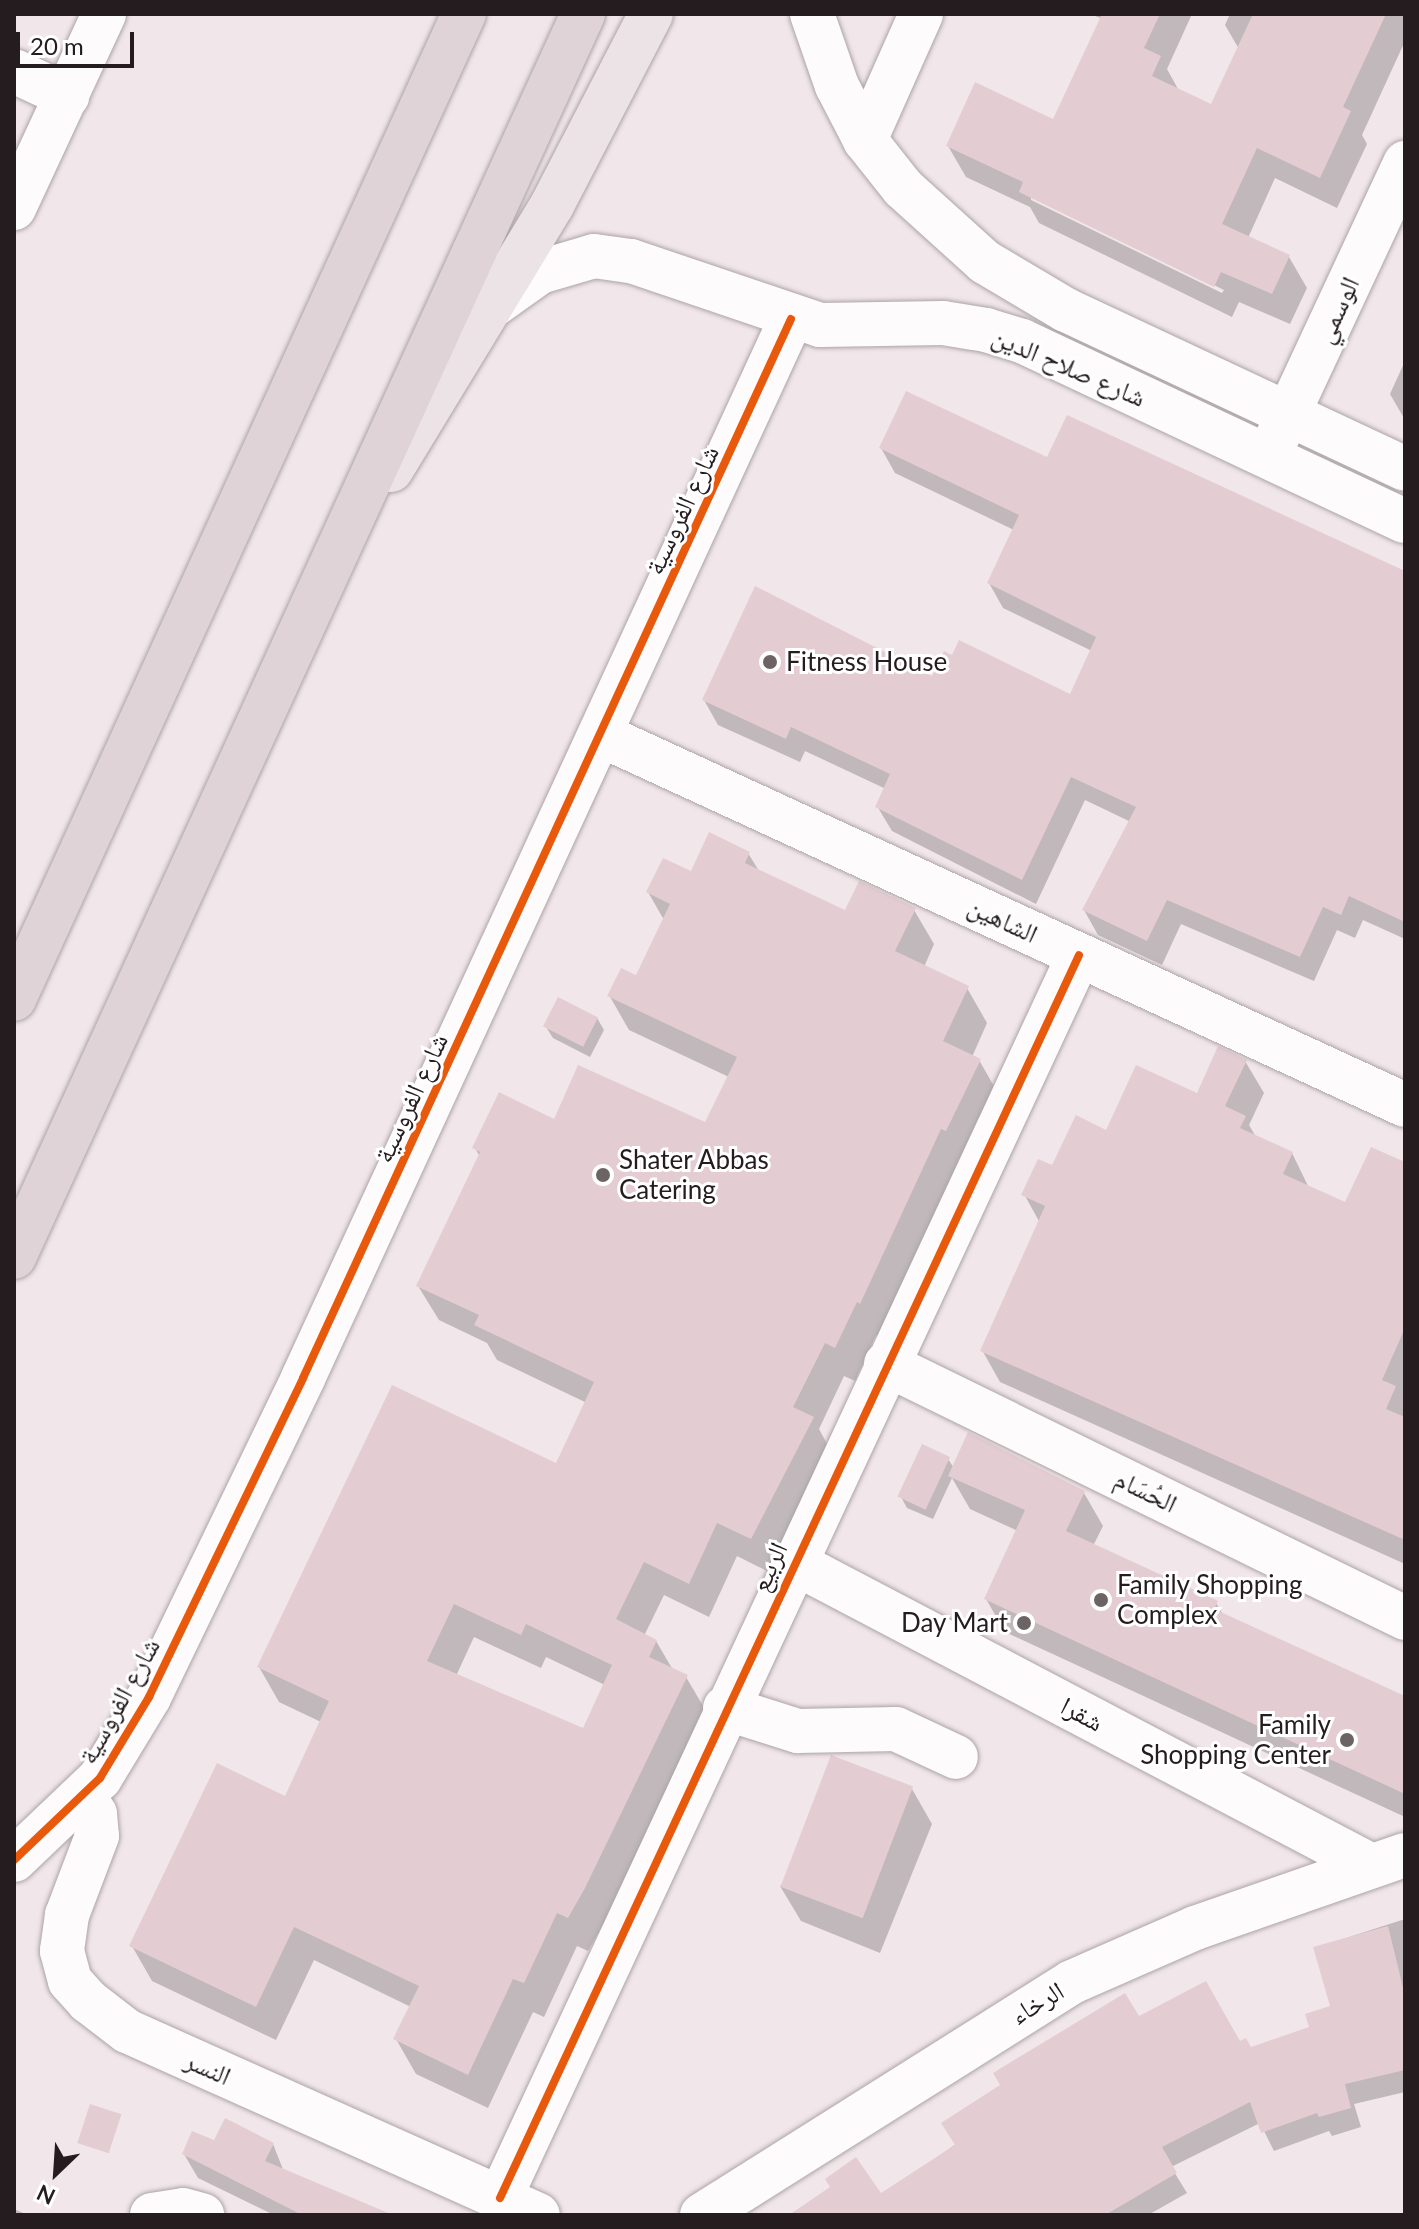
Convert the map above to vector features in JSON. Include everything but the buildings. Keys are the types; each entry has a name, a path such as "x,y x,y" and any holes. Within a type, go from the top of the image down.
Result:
{"highway":[{"path":"14,999 464,14"},
{"path":"14,1257 583,14"}],"main road":[{"path":"320,585 492,306 651,14"}],"street":[{"path":"14,208 104,14"},
{"name":"شارع صلاح الدين","path":"812,14 837,86 865,140 903,188 985,262 1066,310 1405,469"},
{"path":"865,140 921,14"},
{"path":"14,71 67,96"},
{"name":"الوسمي","path":"1268,457 1405,163"},
{"name":"شارع صلاح الدين","path":"492,306 540,272 594,256 631,261 791,319 848,326 965,326 1022,341 1405,521"},
{"path":"965,326 984,297 985,262"},
{"name":"شارع الفروسية","path":"14,1860 84,1797 117,1756 162,1669 601,735 791,319"},
{"name":"الشاهين","path":"601,735 1405,1105"},
{"name":"الربيع","path":"519,2206 725,1708 1079,955"},
{"name":"الحُسَام","path":"886,1364 1405,1618"},
{"name":"شقرا","path":"793,1562 1387,1860"},
{"path":"725,1708 798,1731 896,1729 956,1757"},
{"name":"النسر","path":"84,1797 95,1814 97,1836 67,1915 62,1951 70,1981 88,2001 127,2031 519,2206"},
{"name":"الرخاء","path":"702,2215 1072,1982 1180,1934 1387,1860"},
{"path":"152,2215 183,2210 202,2215"}],"cycle path":[{"path":"14,1860 100,1778 149,1697 303,1378 791,319"},
{"path":"500,2198 1079,955"}],"place":[{"name":"Fitness House","path":"770,662"},
{"name":"Shater Abbas Catering","path":"603,1175"},
{"name":"Family Shopping Complex","path":"1101,1600"},
{"name":"Day Mart","path":"1024,1623"},
{"name":"Family Shopping Center","path":"1347,1740"}]}
